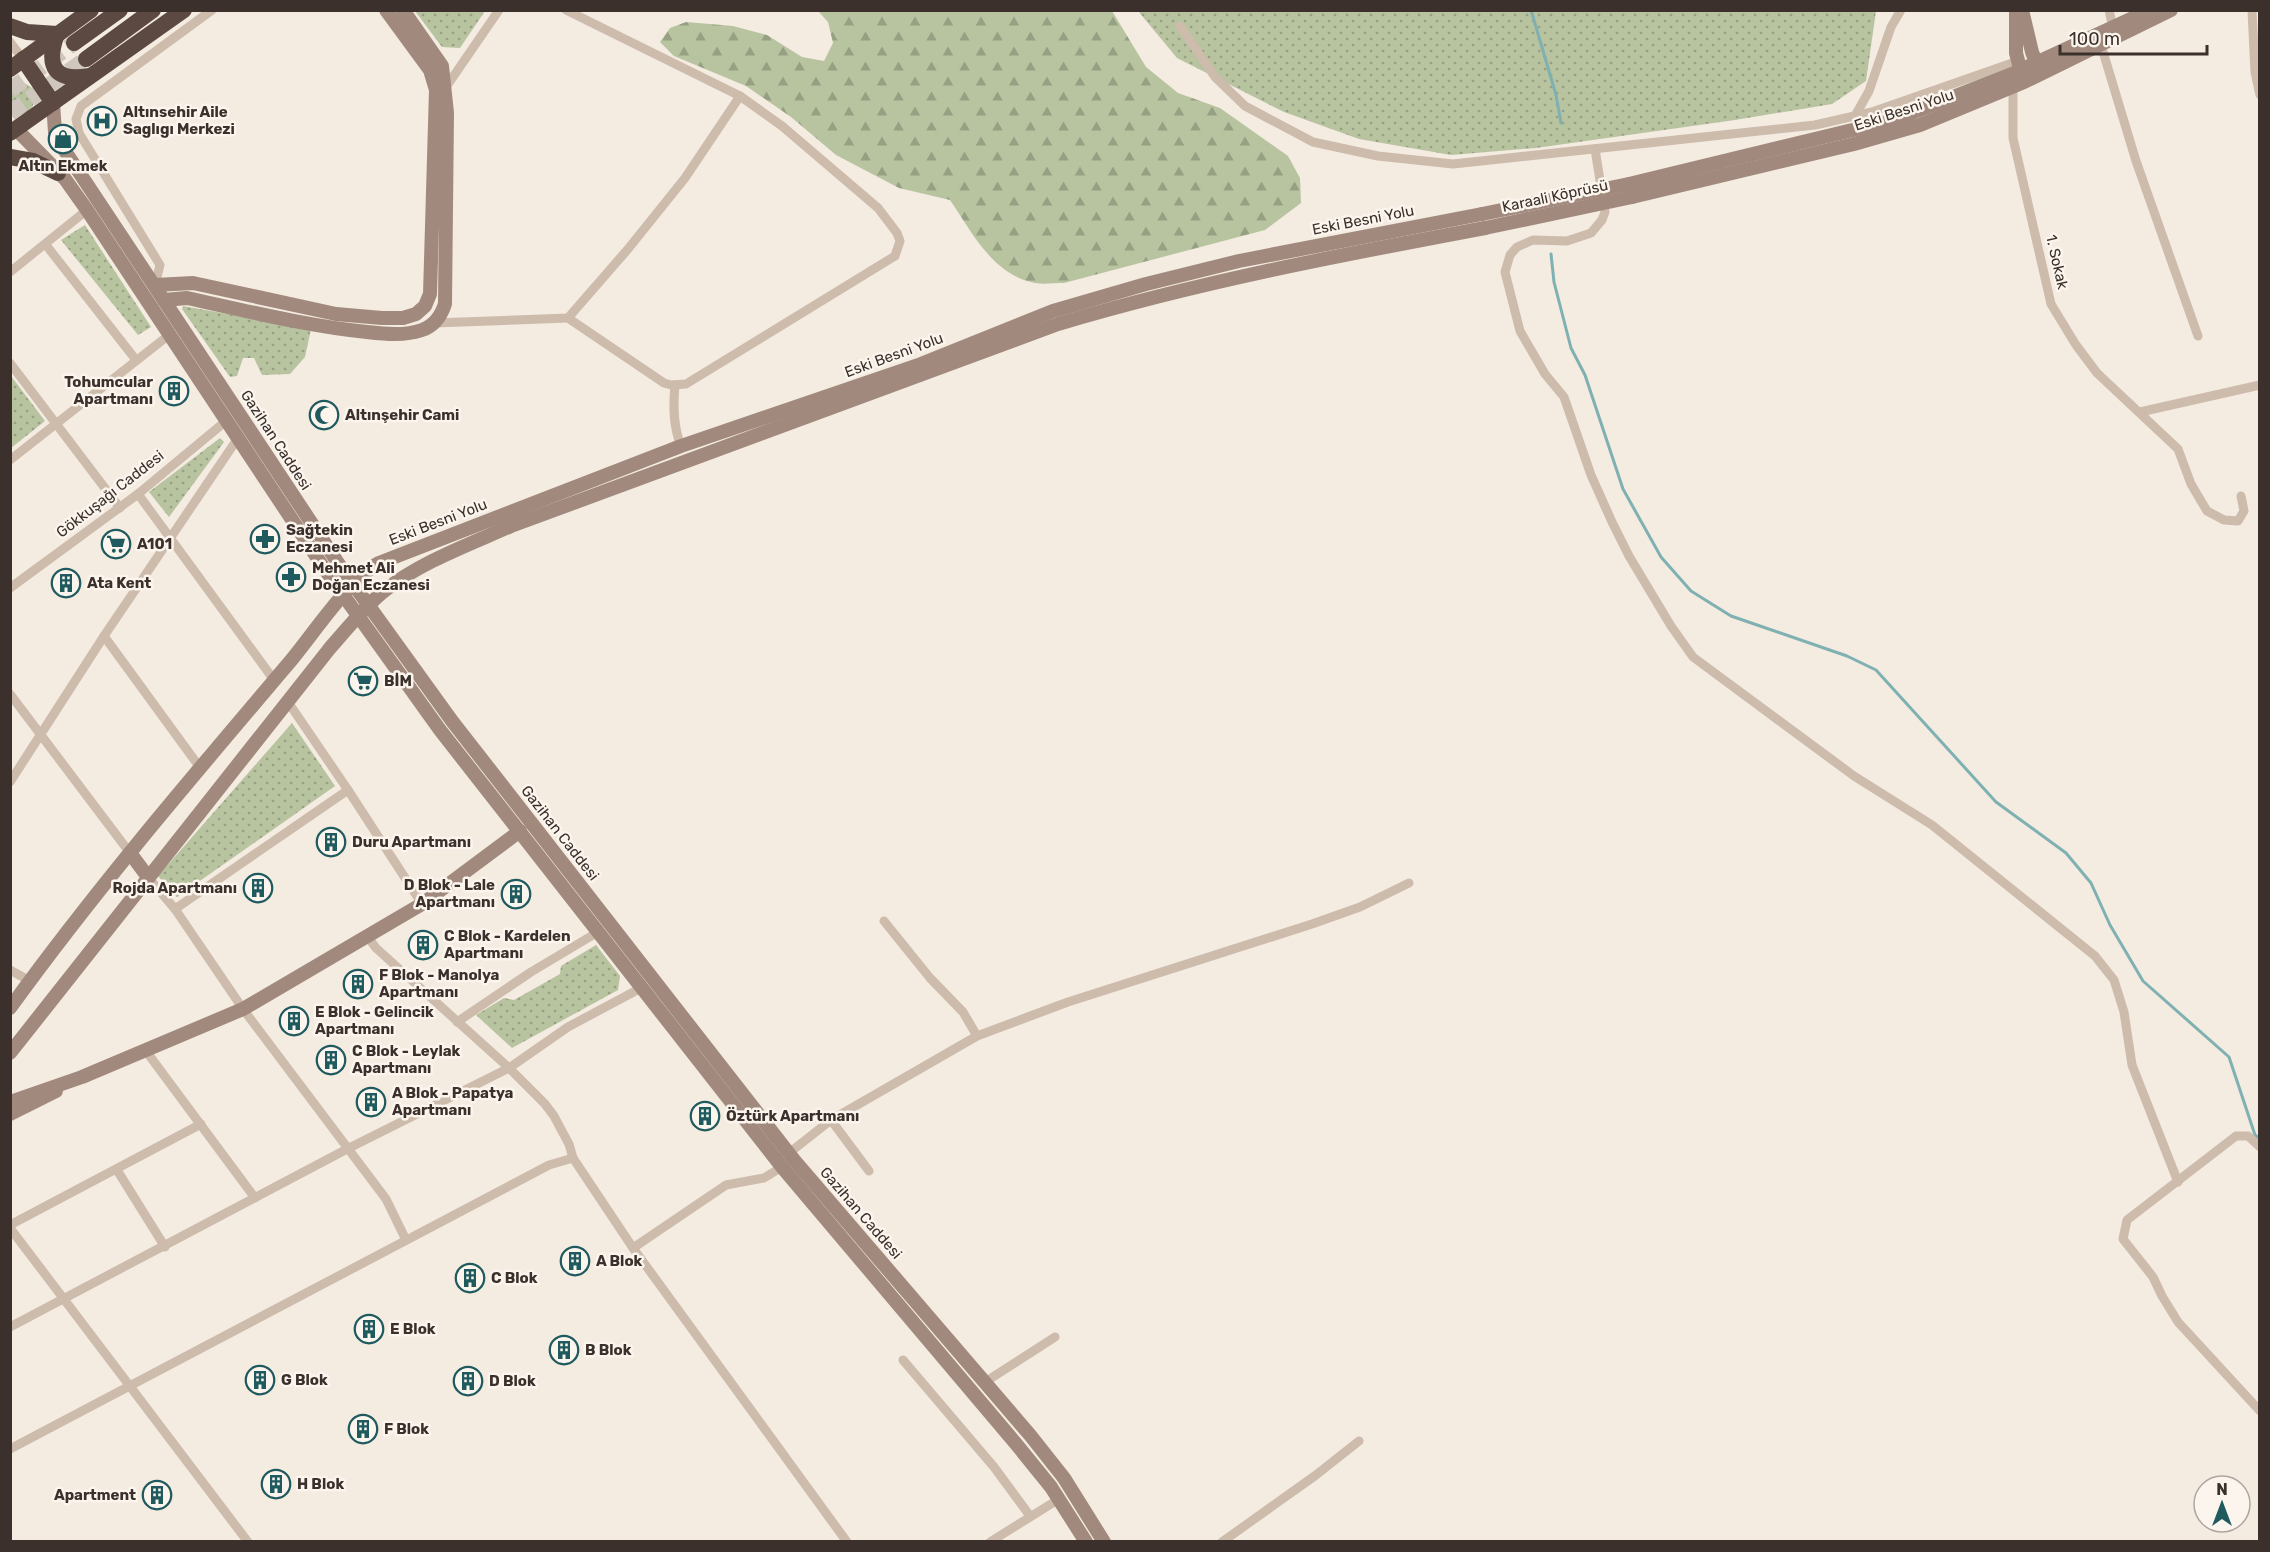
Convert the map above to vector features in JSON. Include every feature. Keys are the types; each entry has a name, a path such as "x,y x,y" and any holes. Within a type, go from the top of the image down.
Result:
{"highway":[{"path":"53,103 17,64 91,10"},
{"path":"74,43 120,10"},
{"path":"86,59 153,10"},
{"path":"12,128 53,103 184,10"},
{"path":"10,26 27,32 57,34"},
{"path":"57,34 51,55 55,69 70,78 91,76"},
{"path":"10,157 33,161 58,173"}],"main road":[{"path":"164,300 188,298 335,329 382,333 405,334 423,330 434,323 442,313 445,294 447,112 430,70 386,10"},
{"path":"155,285 193,283 336,314 382,318 403,318 416,314 425,306 430,294 442,66 403,10"},
{"path":"2016,10 2015,37 2019,75"},
{"path":"2022,10 2038,69"},
{"name":"Eski Besni Yolu","path":"2038,69 2150,10"},
{"name":"Eski Besni Yolu","path":"1630,190 1898,132 1941,118 2019,75 2101,45 2171,10"},
{"name":"Gazihan Caddesi","path":"53,103 55,132 58,139 338,563 369,606 490,770 789,1153 1064,1478 1104,1542"},
{"name":"Gazihan Caddesi","path":"12,128 58,173 87,210 344,596 447,738 782,1167 1017,1444 1059,1498 1086,1542"},
{"name":"Karaali Köprüsü","path":"1484,221 1630,190"},
{"name":"Eski Besni Yolu","path":"10,1008 130,854 354,584 365,572 386,560 681,446 921,364 1053,311 1084,301 1239,261 1484,221"},
{"name":"Eski Besni Yolu","path":"10,1053 330,648 392,585 436,559 511,526 1058,324 1242,275 1484,221"},
{"path":"338,563 361,565 386,560"},
{"path":"10,1102 82,1077 243,1009 422,904 520,831"},
{"path":"130,854 148,877"},
{"path":"10,1114 36,1103 82,1077"}],"street":[{"path":"155,285 160,265 79,133 76,119 81,106 212,10"},
{"path":"440,90 499,10"},
{"path":"434,323 568,318 664,383 686,384 895,256 898,249 900,241 897,233 878,208 782,126 740,96 566,10"},
{"path":"1854,116 1869,91 1891,27 1901,10"},
{"path":"2109,10 2113,28"},
{"path":"2252,10 2255,72 2259,95"},
{"path":"1180,26 1215,77 1245,106 1313,142 1378,156 1452,164 1815,125 2019,75"},
{"path":"10,42 17,64"},
{"path":"2101,45 2136,161 2198,336"},
{"name":"1. Sokak","path":"2019,75 2013,138 2051,304 2076,345 2097,373 2178,449 2192,484 2207,511 2224,520 2238,521 2244,511 2241,496"},
{"path":"568,318 685,178 740,96"},
{"path":"1595,149 1605,212 1602,220 1591,233 1567,241 1533,240 1517,247 1510,255 1505,272 1520,331 1545,374 1564,397 1592,475 1629,556 1693,657 1854,776 1932,825 2095,956 2114,980 2124,1012 2132,1065 2178,1182"},
{"path":"10,272 87,210"},
{"path":"46,245 136,360"},
{"path":"10,460 169,335"},
{"path":"10,363 120,508"},
{"path":"675,385 673,401 675,432 681,446"},
{"path":"2140,412 2259,385"},
{"name":"Gökkuşağı Caddesi","path":"10,588 138,495 226,421"},
{"path":"10,782 104,636 238,438"},
{"path":"138,495 274,680"},
{"path":"104,636 201,769"},
{"path":"10,694 130,854"},
{"path":"288,702 422,904"},
{"path":"175,909 348,790"},
{"path":"148,877 175,909 243,1009 386,1200 406,1240"},
{"path":"789,1153 831,1120 976,1036 1068,1002 1312,924 1360,907 1409,883"},
{"path":"884,921 930,978 963,1012 976,1036"},
{"path":"458,1022 531,972 598,932"},
{"path":"367,936 376,948 508,1068 550,1110 573,1158 633,1248 847,1542"},
{"path":"10,969 30,981"},
{"path":"10,1327 349,1148 508,1068 568,1027 641,988"},
{"path":"146,1051 255,1198"},
{"path":"831,1120 869,1171"},
{"path":"201,1124 10,1226 248,1542"},
{"path":"2259,1147 2248,1136 2236,1136 2127,1220 2123,1239 2153,1276 2178,1322 2259,1411"},
{"path":"10,1449 549,1165 573,1158"},
{"path":"633,1248 726,1185 764,1178 782,1167"},
{"path":"117,1170 165,1247"},
{"path":"985,1382 1055,1337"},
{"path":"903,1360 994,1467 1030,1516"},
{"path":"1222,1542 1359,1441"},
{"path":"990,1542 1059,1498"}],"green space":[{"path":"415,11 485,11 460,48 442,47"},
{"path":"818,11 1112,11 1146,67 1178,93 1220,108 1288,156 1300,178 1301,203 1265,230 1064,283 1038,283 1017,277 994,260 984,249 950,200 899,188 836,155 791,117 746,86 674,56 660,42 670,28 686,22 733,26 767,35 802,57 824,61 833,43 828,22"},
{"path":"1138,11 1876,11 1866,81 1832,104 1536,148 1451,155 1359,139 1284,112 1177,58"},
{"path":"19,80 31,87 34,99 28,112 17,115 11,114 11,81"},
{"path":"85,225 151,327 138,335 61,240"},
{"path":"183,306 311,329 305,357 290,374 262,375 254,358 243,358 237,376 230,377 182,309"},
{"path":"11,376 45,421 11,448"},
{"path":"220,438 224,442 169,517 149,492"},
{"path":"292,723 335,786 177,897 158,876"},
{"path":"596,945 620,976 618,990 512,1048 476,1015 504,998 514,1000 560,974 561,966"}],"waterway":[{"path":"1531,10 1556,95 1561,123"},
{"path":"1551,254 1554,282 1571,348 1585,375 1623,489 1661,557 1691,591 1731,616 1847,656 1876,670 1996,802 2066,853 2091,883 2110,925 2143,981 2229,1057 2255,1135 2260,1139"}],"tunnel":[{"path":"10,90 74,43"},
{"path":"10,113 86,59"}],"place":[{"name":"Altınsehir Aile Saglıgı Merkezi","path":"102,121"},
{"name":"Altın Ekmek","path":"63,139"},
{"name":"Tohumcular Apartmanı","path":"174,391"},
{"name":"Altınşehir Cami","path":"324,415"},
{"name":"Sağtekin Eczanesi","path":"265,539"},
{"name":"A101","path":"116,544"},
{"name":"Mehmet Ali Doğan Eczanesi","path":"291,577"},
{"name":"Ata Kent","path":"66,583"},
{"name":"BİM","path":"363,681"},
{"name":"Duru Apartmanı","path":"331,842"},
{"name":"Rojda Apartmanı","path":"258,888"},
{"name":"D Blok - Lale Apartmanı","path":"516,894"},
{"name":"C Blok - Kardelen Apartmanı","path":"423,945"},
{"name":"F Blok - Manolya Apartmanı","path":"358,984"},
{"name":"E Blok - Gelincik Apartmanı","path":"294,1021"},
{"name":"C Blok - Leylak Apartmanı","path":"331,1060"},
{"name":"A Blok - Papatya Apartmanı","path":"371,1102"},
{"name":"Öztürk Apartmanı","path":"705,1116"},
{"name":"A Blok","path":"575,1261"},
{"name":"C Blok","path":"470,1278"},
{"name":"E Blok","path":"369,1329"},
{"name":"B Blok","path":"564,1350"},
{"name":"G Blok","path":"260,1380"},
{"name":"D Blok","path":"468,1381"},
{"name":"F Blok","path":"363,1429"},
{"name":"H Blok","path":"276,1484"},
{"name":"Apartment","path":"157,1495"}]}
